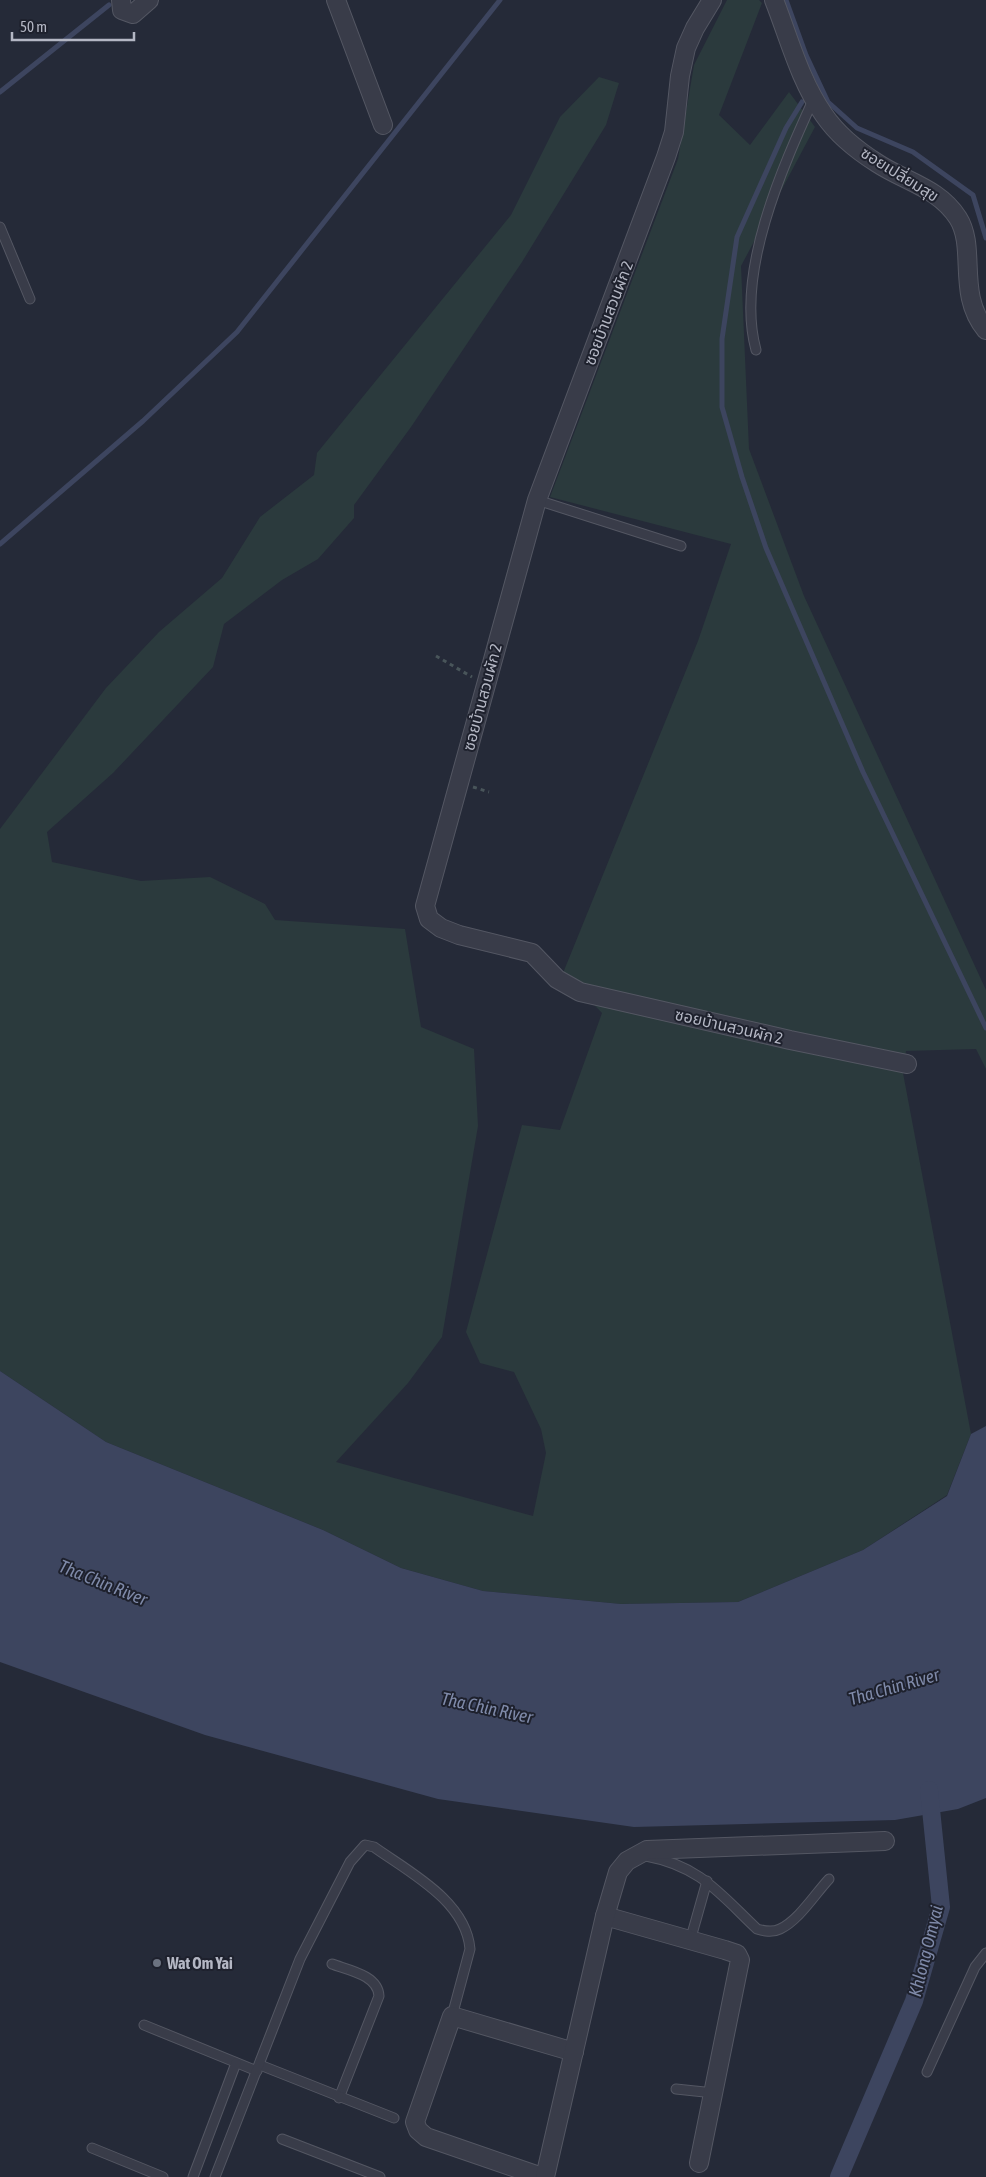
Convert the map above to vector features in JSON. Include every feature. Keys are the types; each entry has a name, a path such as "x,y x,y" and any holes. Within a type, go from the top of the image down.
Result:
{"street":[{"path":"121,0 122,10 133,14 149,0"},
{"path":"336,0 383,124"},
{"name":"ซอยบ้านสวนผัก 2","path":"712,0 695,28 686,48 680,76 674,132 666,157 537,500 425,906 429,919 440,928 459,935 532,953 557,980 580,992 790,1040 907,1064"},
{"name":"ซอยเปลี่ยมสุข","path":"774,0 814,98 824,116 844,137 878,164 936,193 960,220 965,241 970,298 980,323 986,330"},
{"path":"574,2052 452,2016 415,2122 418,2130 426,2137 543,2177 574,2052 605,1916 618,1872 626,1861 637,1854 647,1850 885,1841"},
{"path":"605,1916 725,1950 737,1954 740,1960 699,2163"}],"lane":[{"path":"756,350 750,323 755,270 766,213 794,142 814,98"},
{"path":"0,227 30,299"},
{"path":"537,500 681,546"},
{"path":"215,2177 300,1959 350,1862 365,1845 374,1847 428,1885 452,1908 469,1938 470,1949 452,2016"},
{"path":"637,1854 670,1860 683,1866 707,1881 757,1929 768,1931 779,1929 794,1917 829,1879"},
{"path":"690,1941 707,1881"},
{"path":"927,2072 975,1967 986,1953"},
{"path":"332,1964 371,1980 378,1988 379,1996 340,2098"},
{"path":"144,2025 236,2063 258,2068 394,2118"},
{"path":"193,2177 236,2063"},
{"path":"676,2088 714,2092"},
{"path":"282,2138 380,2177"},
{"path":"92,2148 163,2177"}],"path":[{"path":"436,656 486,684"}],"shaded area":[{"path":"727,0 759,0 762,3 719,115 750,145 789,92 815,127 741,266 749,449 804,596 986,990 986,1069 976,1049 906,1051 903,1073 971,1434 947,1495 863,1550 738,1602 621,1604 483,1591 401,1568 323,1530 106,1442 0,1371 0,829 106,688 159,632 222,578 260,517 314,475 317,453 511,215 560,117 599,77 619,83 606,125 522,262 411,427 354,505 354,518 318,559 282,580 224,624 213,667 113,773 47,832 52,862 141,881 210,877 265,904 275,920 405,929 421,1027 474,1049 478,1126 442,1337 408,1383 336,1462 533,1516 546,1453 541,1429 514,1372 480,1363 466,1332 522,1125 560,1130 602,1013 563,973 698,641 731,544 550,497 678,159 694,65"}],"water":[{"name":"Tha Chin River","path":"0,1371 106,1442 323,1530 401,1568 483,1591 621,1604 738,1602 863,1550 947,1496 971,1434 986,1426 986,1798 958,1809 895,1820 634,1827 438,1799 205,1735 0,1662"}],"waterway":[{"path":"0,544 143,421 237,332 500,0"},
{"path":"786,0 806,55 828,102 857,128 913,152 973,195 986,238"},
{"path":"0,92 109,5"},
{"path":"802,102 786,128 737,237 722,339 722,407 742,477 766,548 863,772 986,1028"},
{"name":"Khlong Omyai","path":"839,2177 914,2001 941,1907 929,1790"}],"place":[{"name":"Wat Om Yai","path":"157,1963"}]}
